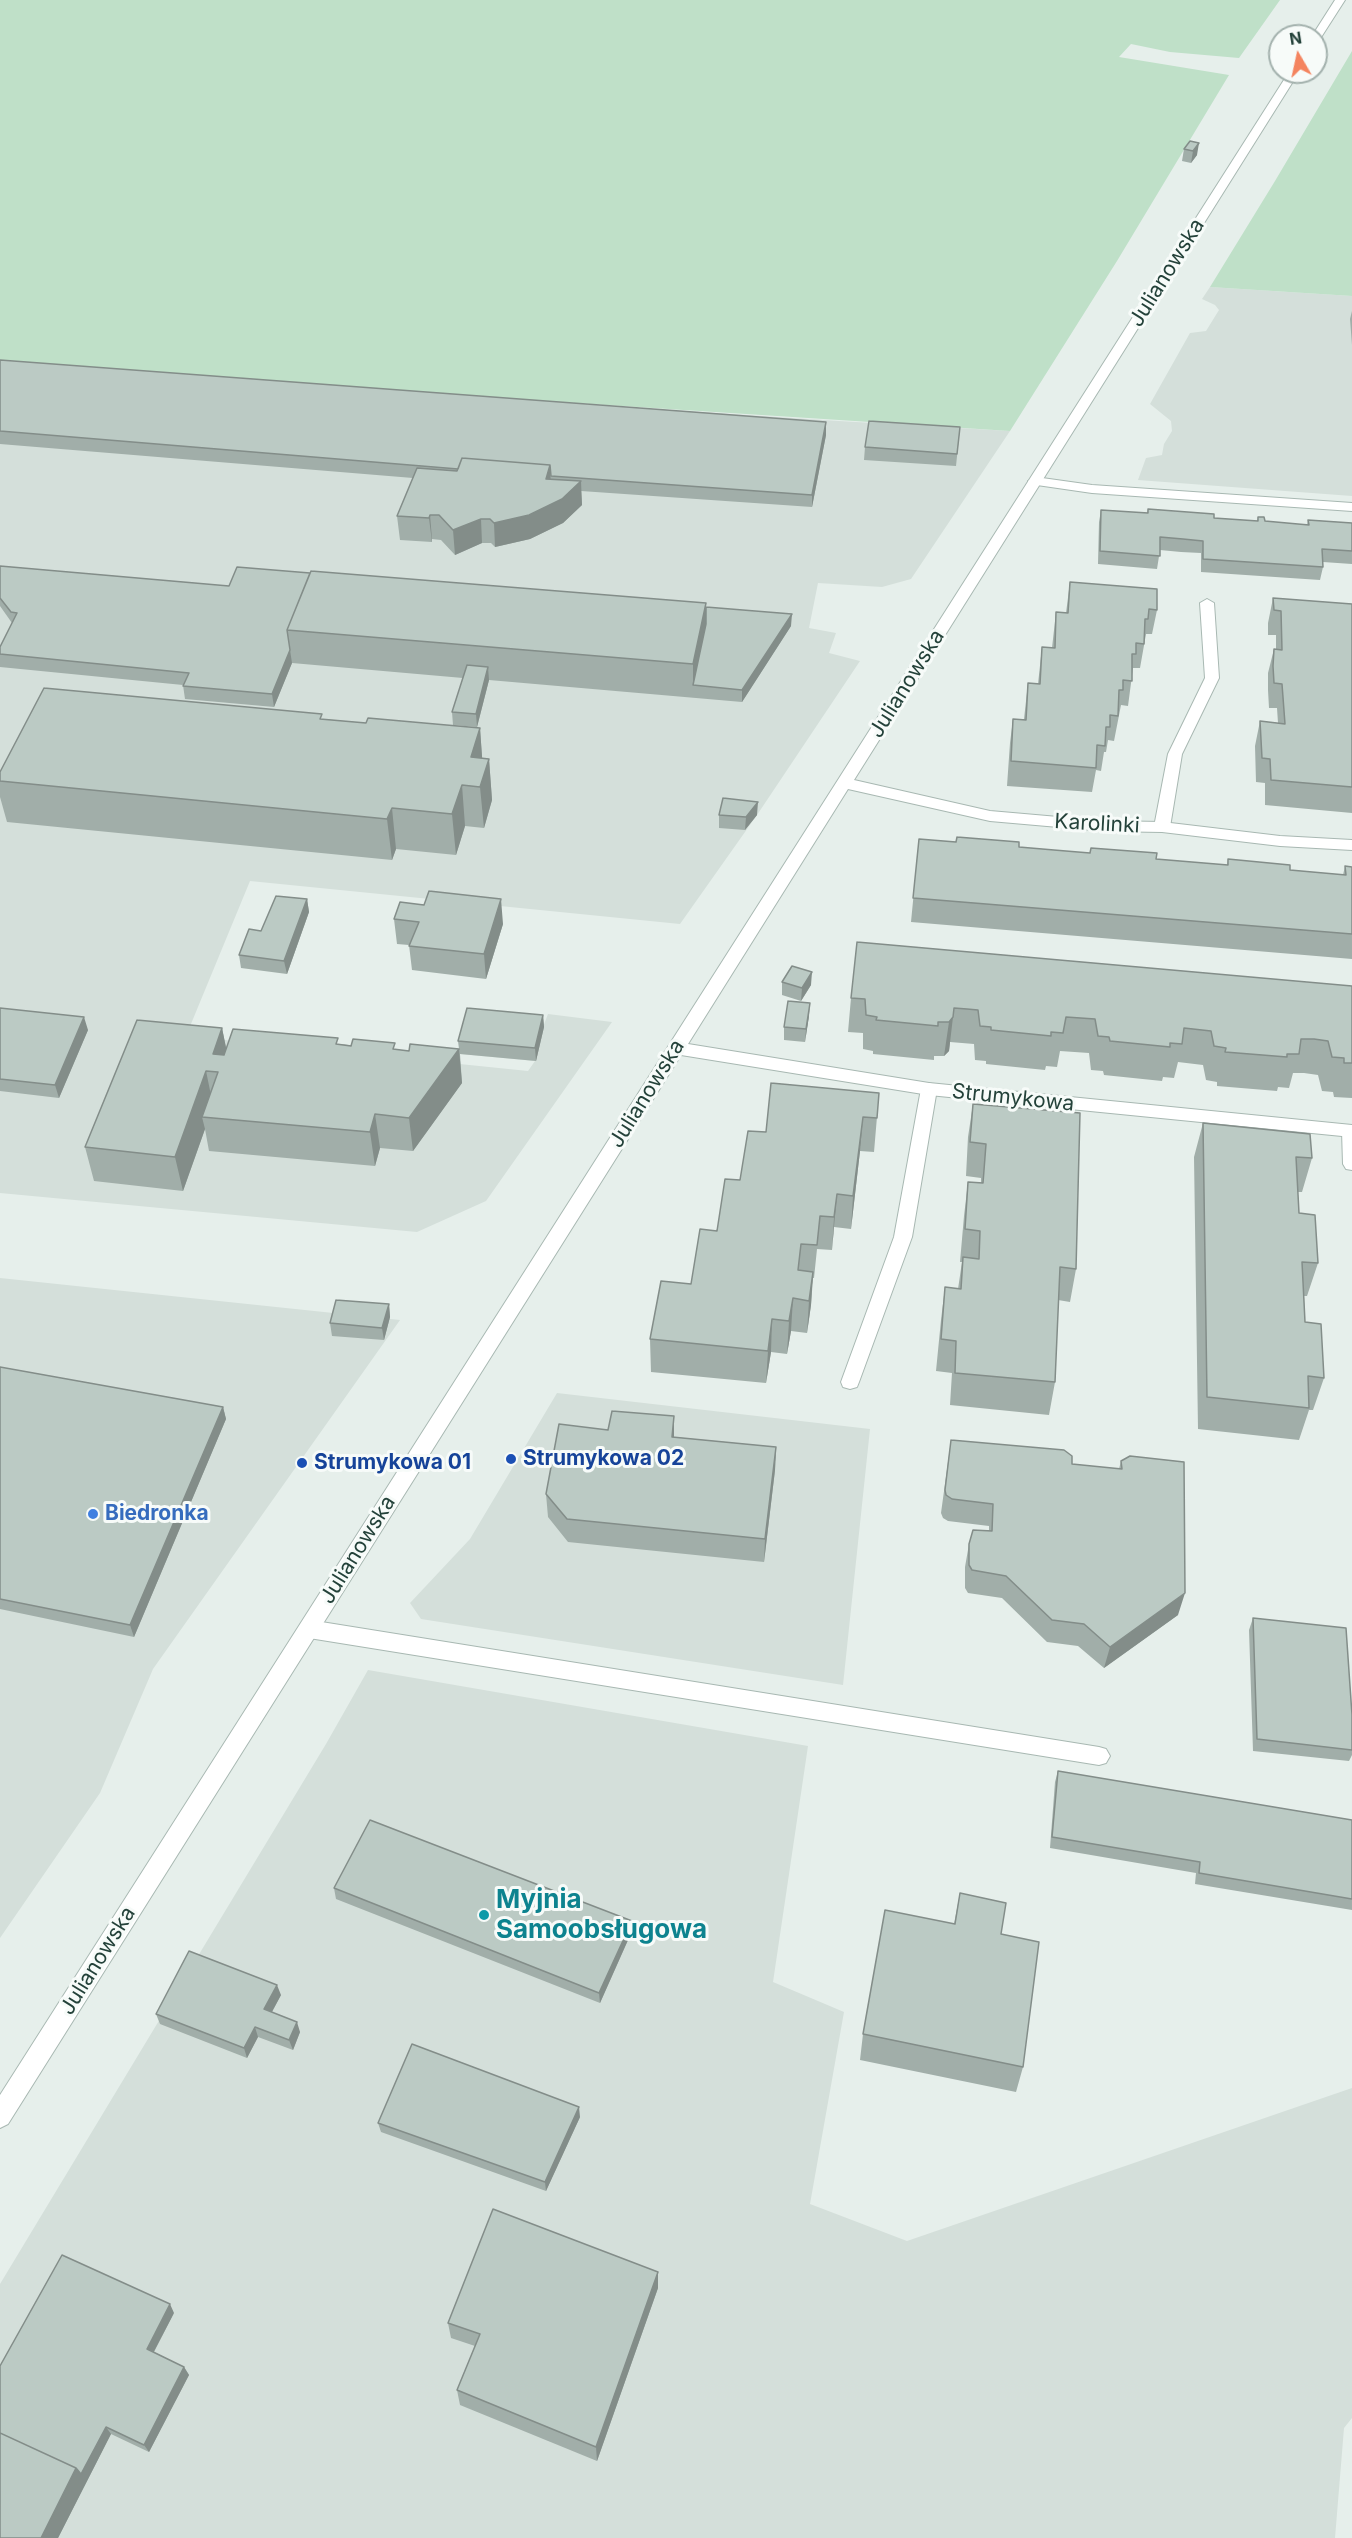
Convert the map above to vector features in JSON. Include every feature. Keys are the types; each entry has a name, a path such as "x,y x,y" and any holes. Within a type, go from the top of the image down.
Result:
{"street":[{"path":"1324,24 1340,0"},
{"name":"Julianowska","path":"0,2116 1286,84"},
{"path":"1035,481 1092,489 1352,507"},
{"path":"1162,827 1175,754 1212,678 1208,603"},
{"name":"Karolinki","path":"844,783 990,816 1104,826 1162,827 1280,841 1352,845"},
{"name":"Strumykowa","path":"676,1048 929,1089 1351,1131"},
{"path":"850,1382 903,1237 929,1089"},
{"path":"1351,1131 1352,1164"},
{"path":"309,1629 1099,1756"}],"shaded area":[{"path":"1210,287 1352,296 1352,496 1138,480 1146,458 1162,455 1164,444 1172,431 1171,421 1150,404 1190,333 1206,331 1219,310 1215,305 1202,299"},
{"path":"0,366 1010,431 911,579 882,587 818,583 809,628 836,633 829,653 860,661 757,815 680,924 250,881 186,1036 528,1071 535,1061 459,1054 543,1027 548,1014 612,1022 486,1201 417,1232 0,1193"},
{"path":"0,1278 400,1320 153,1669 100,1793 0,1938"},
{"path":"557,1393 870,1429 843,1685 421,1619 410,1603 470,1539"},
{"path":"368,1670 808,1746 773,1982 844,2012 810,2204 907,2241 1352,2088 1352,2418 1344,2428 1335,2538 0,2538 0,2284 326,1744"}],"green space":[{"path":"0,0 1280,0 1239,58 1170,52 1131,44 1119,57 1229,75 1117,261 1010,431 0,366"},
{"path":"1352,51 1352,296 1210,287 1275,181"}],"building":[{"path":"1190,141 1199,143 1193,151 1184,149"},
{"path":"0,360 826,422 812,495 551,476 550,465 462,458 458,469 0,431"},
{"path":"869,421 960,427 957,454 865,447"},
{"path":"462,458 550,465 546,479 581,481 562,499 529,515 494,523 490,519 481,519 453,530 439,515 430,515 429,518 397,516 417,468 457,471"},
{"path":"1148,509 1214,514 1214,518 1258,521 1258,517 1264,517 1265,521 1309,525 1308,520 1352,523 1352,551 1322,549 1323,567 1203,559 1203,541 1160,537 1160,556 1100,551 1101,510 1148,513"},
{"path":"0,566 229,586 237,567 310,573 287,630 290,650 272,694 183,686 189,673 0,654 0,647 17,613 11,612 0,598"},
{"path":"311,571 706,603 693,664 287,630"},
{"path":"1070,582 1157,589 1157,610 1149,609 1148,619 1145,619 1144,644 1136,643 1136,654 1132,654 1132,681 1123,680 1123,690 1119,690 1118,716 1110,715 1110,727 1106,727 1105,746 1097,745 1096,768 1011,761 1013,719 1026,720 1028,683 1040,684 1042,647 1055,648 1056,612 1068,613"},
{"path":"1273,598 1352,604 1352,787 1271,780 1270,759 1262,758 1260,721 1285,724 1282,684 1274,683 1274,649 1282,650 1281,611 1274,610"},
{"path":"706,607 792,614 742,690 693,685 706,624"},
{"path":"467,665 488,667 476,714 452,712"},
{"path":"44,688 322,714 320,719 366,723 368,718 480,728 471,757 489,759 480,787 462,785 452,814 392,808 387,819 0,781 0,772"},
{"path":"723,798 758,802 746,817 719,815"},
{"path":"957,837 1019,842 1019,847 1090,853 1091,848 1157,853 1156,859 1228,865 1228,859 1290,865 1290,870 1346,875 1345,866 1352,867 1352,934 913,898 919,839 956,842"},
{"path":"429,891 501,899 484,954 409,946 419,922 394,919 400,902 424,905"},
{"path":"276,896 307,899 284,961 239,955 249,929 261,931"},
{"path":"857,942 1352,986 1352,1063 1344,1063 1344,1058 1332,1057 1328,1041 1314,1039 1301,1039 1299,1054 1287,1054 1287,1057 1225,1052 1226,1048 1214,1046 1211,1031 1184,1028 1182,1044 1170,1043 1170,1047 1110,1041 1109,1037 1098,1036 1095,1019 1066,1017 1063,1033 1051,1032 1051,1036 991,1030 991,1027 980,1026 978,1010 954,1008 953,1017 949,1022 938,1022 938,1026 876,1020 877,1017 866,1015 865,999 851,998"},
{"path":"792,966 812,972 802,988 782,982"},
{"path":"788,1001 810,1003 806,1029 784,1027"},
{"path":"0,1008 84,1017 55,1085 0,1079"},
{"path":"467,1008 543,1015 535,1048 458,1041"},
{"path":"137,1020 222,1028 213,1054 224,1055 233,1029 338,1038 336,1044 351,1046 353,1039 395,1043 393,1049 409,1051 410,1044 459,1049 409,1118 375,1114 370,1132 202,1117 218,1072 206,1071 175,1157 85,1147"},
{"path":"771,1083 879,1093 877,1118 863,1117 853,1196 837,1194 834,1217 820,1216 817,1245 801,1244 798,1270 813,1272 809,1301 793,1298 789,1321 772,1319 768,1351 650,1339 661,1281 691,1284 700,1229 717,1231 725,1179 740,1180 748,1131 766,1132"},
{"path":"973,1104 1080,1113 1076,1269 1060,1267 1055,1382 955,1373 956,1341 941,1339 945,1287 961,1289 963,1257 979,1259 980,1231 965,1229 968,1182 983,1183 986,1144 970,1142"},
{"path":"1203,1123 1310,1134 1312,1158 1296,1157 1299,1213 1315,1215 1318,1263 1302,1262 1305,1322 1321,1324 1324,1378 1308,1376 1309,1408 1207,1397"},
{"path":"336,1300 389,1304 382,1328 330,1323"},
{"name":"Biedronka","path":"0,1367 223,1407 130,1625 0,1599"},
{"path":"612,1411 674,1416 672,1437 776,1447 765,1539 567,1519 546,1494 559,1424 608,1430"},
{"path":"951,1440 1064,1450 1072,1456 1072,1464 1122,1469 1121,1461 1130,1456 1184,1462 1185,1593 1110,1647 1084,1624 1052,1620 1006,1576 972,1570 969,1565 969,1544 973,1530 992,1531 993,1504 952,1499 946,1495"},
{"path":"1253,1618 1346,1628 1352,1750 1257,1739"},
{"path":"1058,1771 1352,1820 1352,1899 1199,1873 1200,1862 1052,1837"},
{"name":"Myjnia Samoobsługowa","path":"370,1820 632,1921 599,1993 334,1888"},
{"path":"960,1893 1006,1903 1001,1934 1039,1942 1023,2067 863,2034 885,1910 955,1924"},
{"path":"189,1951 277,1985 264,2009 297,2022 289,2040 255,2027 244,2048 156,2014"},
{"path":"412,2044 579,2107 545,2182 378,2123"},
{"path":"493,2209 658,2272 596,2447 457,2390 480,2334 448,2323"},
{"path":"62,2255 170,2304 147,2349 184,2367 144,2445 106,2427 81,2474 76,2468 0,2433 0,2366"},
{"path":"0,2433 76,2468 41,2538 0,2538"}],"place":[{"name":"Strumykowa 02","path":"511,1459"},
{"name":"Strumykowa 01","path":"302,1463"},
{"name":"Biedronka","path":"93,1514"},
{"name":"Myjnia Samoobsługowa","path":"484,1915"}]}
